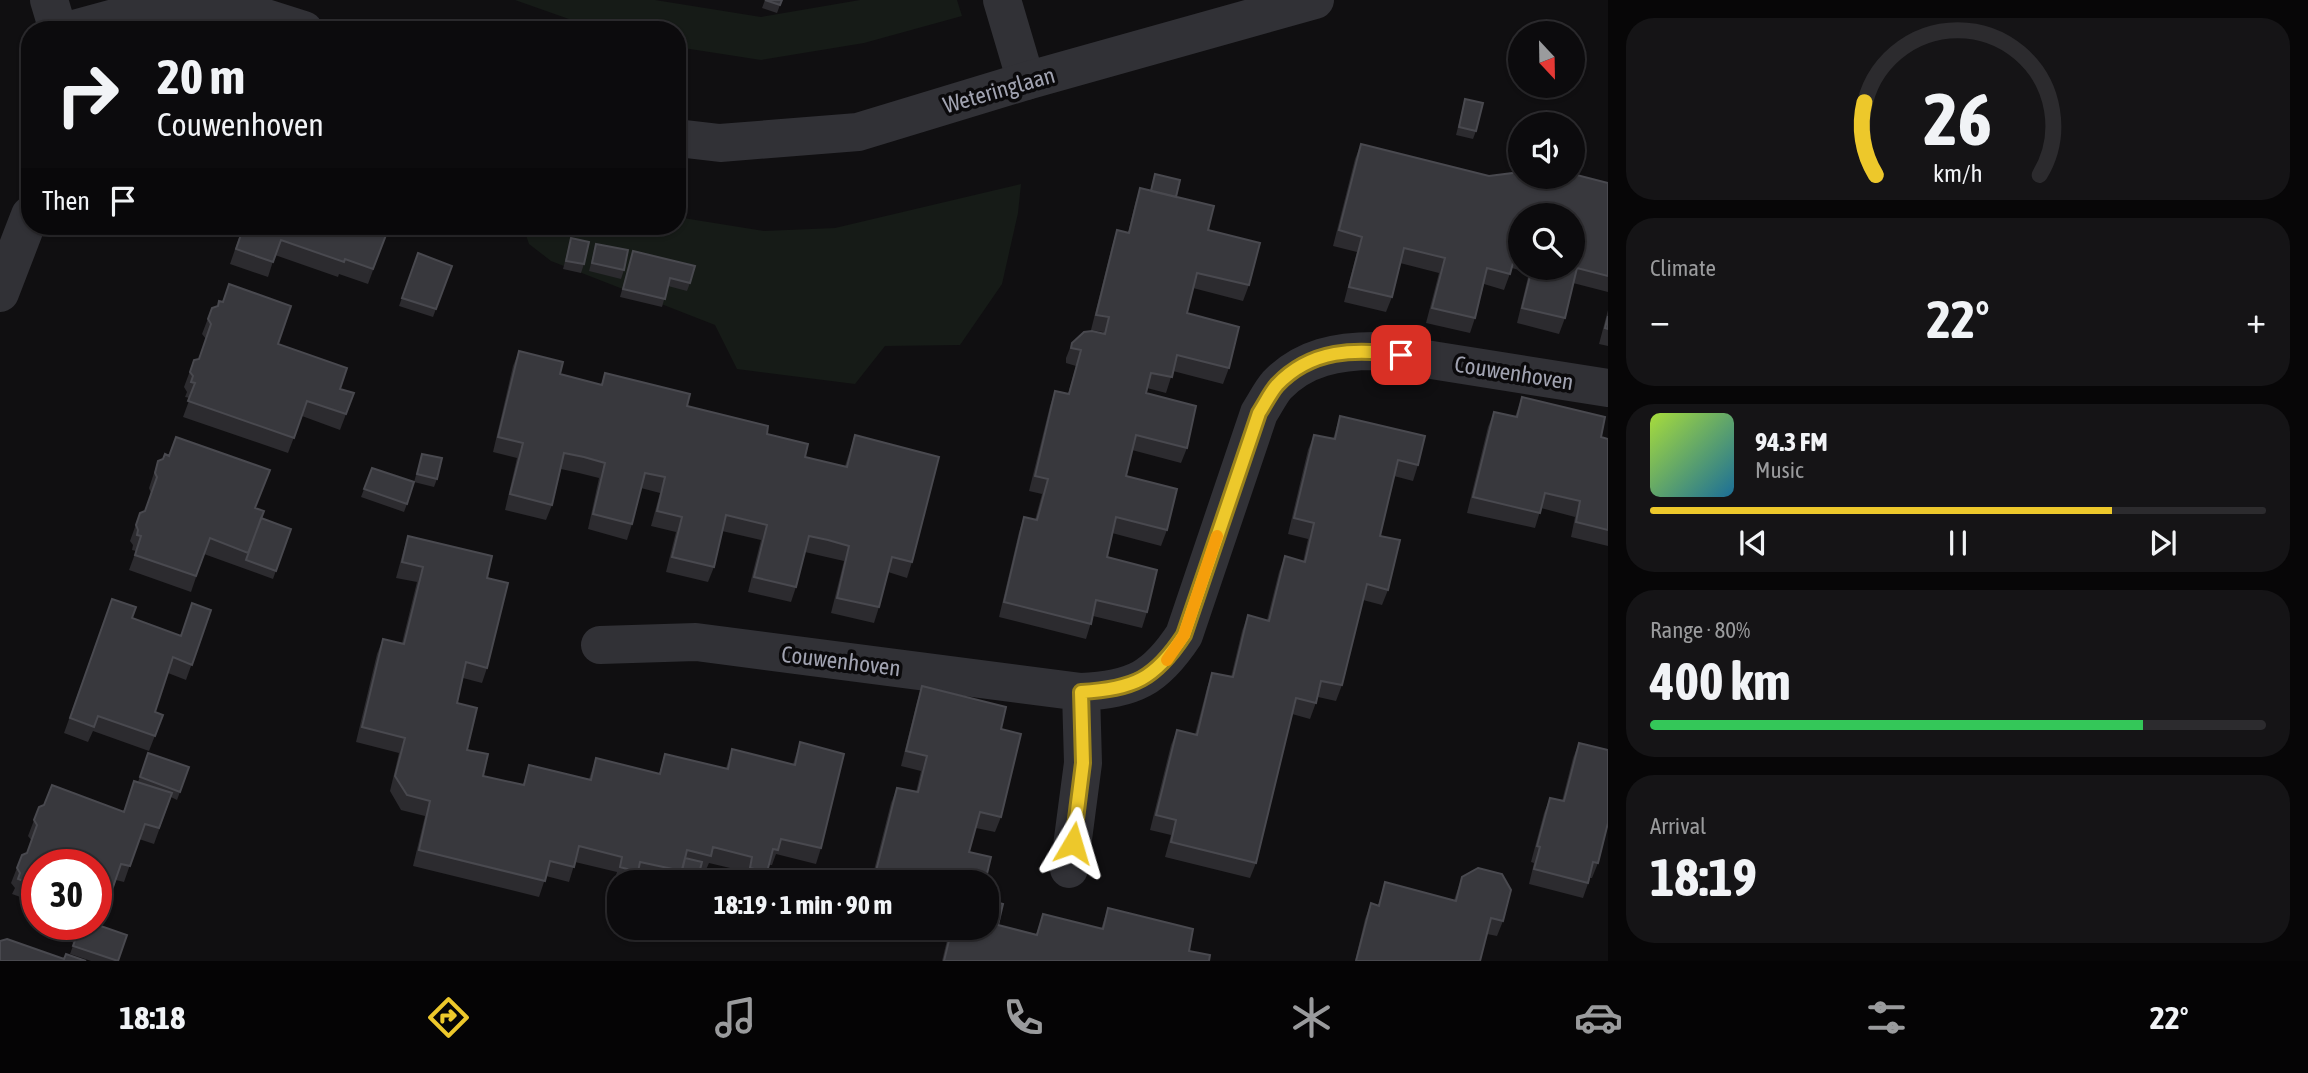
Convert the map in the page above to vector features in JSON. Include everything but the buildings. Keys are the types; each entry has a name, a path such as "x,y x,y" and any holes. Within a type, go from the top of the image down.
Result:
{"street":[{"path":"49,0 55,21"},
{"path":"1003,0 1027,81"},
{"name":"Weteringlaan","path":"686,139 720,143 858,132 1027,81 1315,0"},
{"path":"103,21 155,7 250,13 275,21"},
{"path":"0,293 22,235"},
{"name":"Couwenhoven","path":"600,645 696,642 1081,692 1114,690 1142,680 1167,660 1184,635 1259,413 1277,385 1319,357 1348,351 1375,351 1608,388"},
{"path":"1069,869 1083,763 1081,692"}],"shaded area":[{"path":"515,0 655,0 761,17 860,0 957,0 962,16 864,43 761,60 686,48 686,21 574,21"},
{"path":"1021,184 1018,213 1002,284 960,345 885,346 855,384 737,369 715,325 551,261 529,244 526,235 686,235 686,218 764,231 835,228"}],"slow traffic":[{"path":"1167,660 1184,635 1217,536"}],"route":[{"path":"1073,843 1083,763 1081,692 1114,690 1142,680 1167,660 1184,635 1259,413 1277,385 1319,357 1348,351 1401,355"}]}
